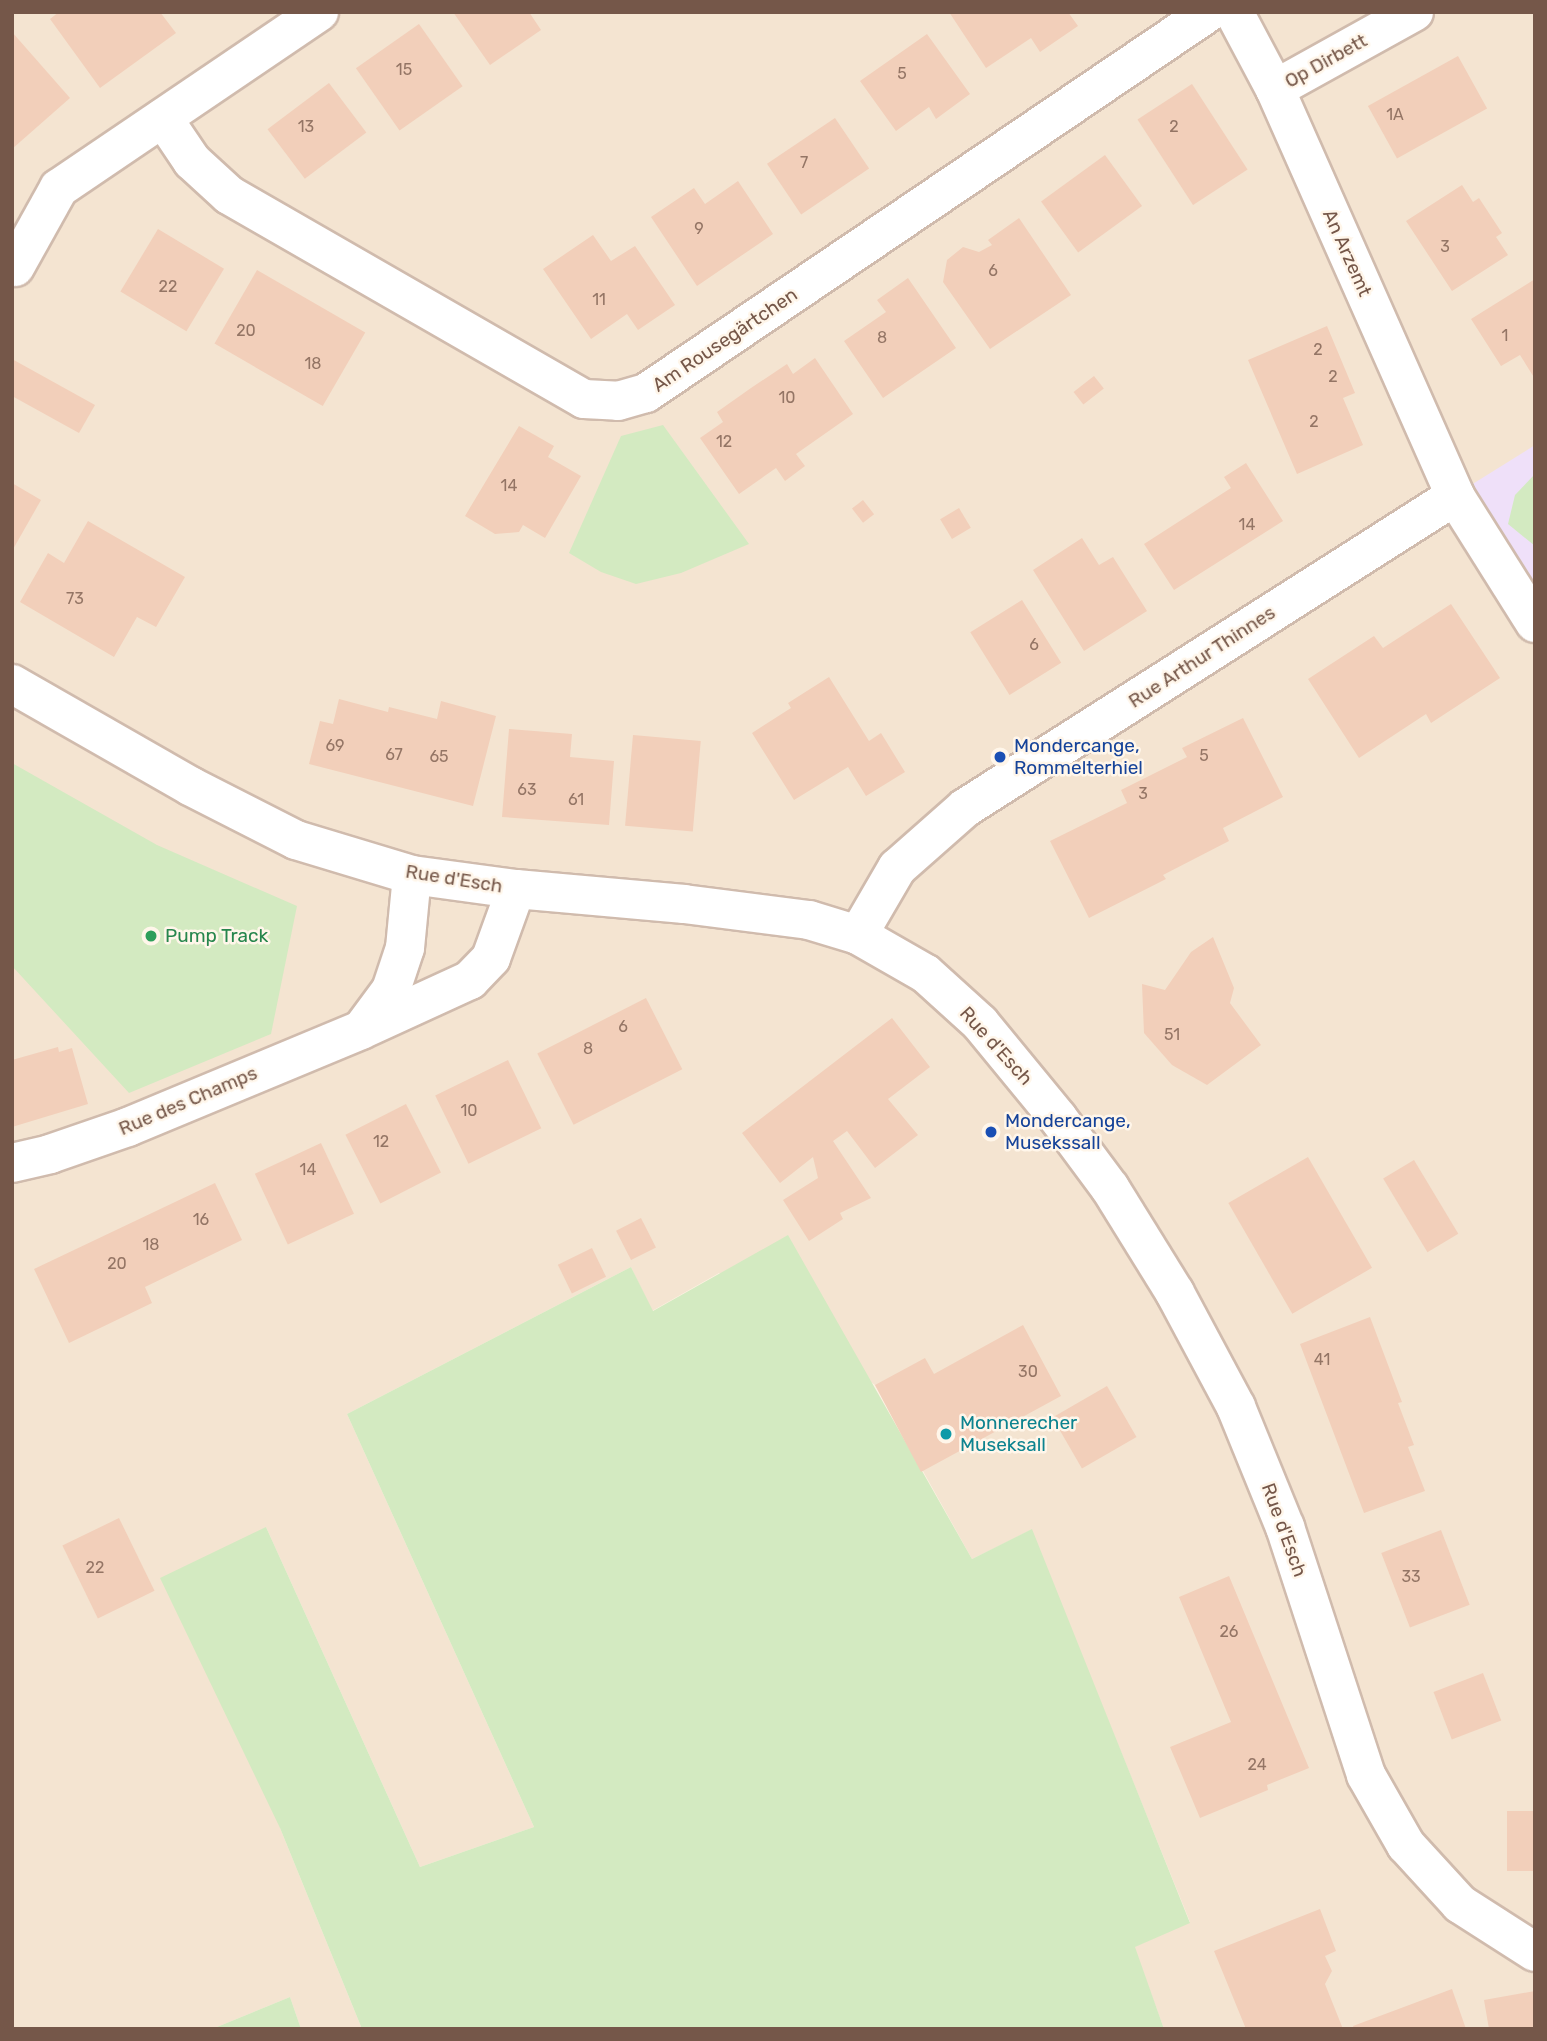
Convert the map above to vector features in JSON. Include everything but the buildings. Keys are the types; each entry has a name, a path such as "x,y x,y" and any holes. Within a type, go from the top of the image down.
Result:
{"street":[{"path":"15,267 59,188 319,12"},
{"name":"Am Rousegärtchen","path":"163,118 192,161 229,194 584,399 618,401 646,393 1209,12"},
{"name":"An Arzemt","path":"1234,12 1275,89 1455,496"},
{"name":"Op Dirbett","path":"1275,89 1414,12"},
{"path":"1455,496 1535,623"},
{"name":"Rue Arthur Thinnes","path":"859,935 897,868 965,808 1455,496"},
{"name":"Rue d'Esch","path":"12,684 190,786 296,840 412,875 516,890 684,904 810,920 859,935 926,974 980,1023 1058,1118 1110,1188 1175,1293 1236,1406 1285,1527 1366,1775 1406,1845 1460,1904 1535,1952"},
{"path":"361,1030 391,990 405,948 412,875"},
{"name":"Rue des Champs","path":"12,1163 50,1154 128,1127 361,1030 470,980 491,958 516,890"}],"shaded area":[{"path":"12,12 1535,12 1535,2029 1164,2029 1134,1947 1190,1922 1031,1530 972,1559 875,1385 719,1273 652,1311 631,1267 347,1414 534,1827 420,1867 266,1527 280,1828 362,2029 301,2029 290,1997 212,2029 12,2029"},
{"path":"1535,445 1535,623 1471,485"}],"green space":[{"path":"663,425 749,544 681,573 636,584 601,572 569,553 621,436"},
{"path":"1535,474 1535,546 1508,524 1515,495"},
{"name":"Pump Track","path":"12,763 157,845 297,906 271,1034 129,1093 12,966"},
{"path":"788,1235 972,1559 1032,1529 1190,1923 1135,1947 1164,2029 362,2029 280,1828 160,1578 266,1527 420,1867 534,1827 347,1414 631,1267 653,1311"},
{"path":"290,1997 301,2029 212,2029"}],"place":[{"name":"Mondercange, Rommelterhiel","path":"1000,757"},
{"name":"Pump Track","path":"151,936"},
{"name":"Mondercange, Musekssall","path":"991,1132"},
{"name":"Monnerecher Museksall","path":"946,1434"}]}
